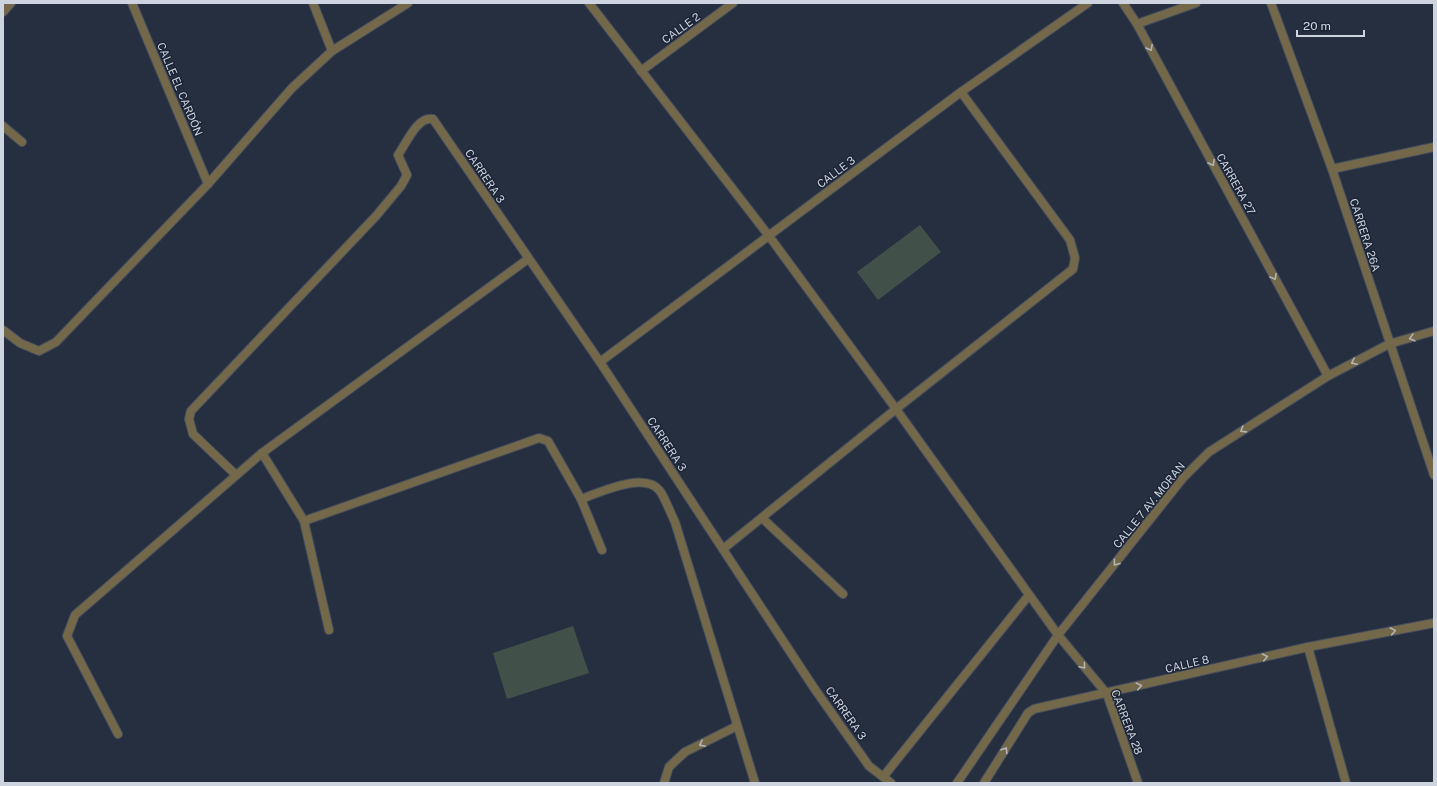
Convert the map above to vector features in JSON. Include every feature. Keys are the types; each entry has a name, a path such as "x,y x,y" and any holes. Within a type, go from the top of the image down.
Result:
{"street":[{"path":"3,12 11,3"},
{"name":"CALLE EL CARDÓN","path":"132,3 208,184"},
{"path":"312,3 332,51"},
{"path":"3,330 20,343 39,351 56,342 208,184 292,88 332,51 408,3"},
{"name":"CARRERA 28","path":"589,3 769,236 896,409 1058,636 1106,694 1138,783"},
{"name":"CALLE 2","path":"641,71 733,3"},
{"name":"CALLE 3","path":"600,362 961,92 1088,3"},
{"name":"CARRERA 27","path":"1123,3 1137,24 1328,376"},
{"path":"1137,24 1196,3"},
{"name":"CARRERA 26A","path":"1271,3 1332,169 1389,344 1434,475"},
{"path":"723,549 1072,269 1075,258 1070,240 961,92"},
{"name":"CARRERA 3","path":"236,475 193,434 188,419 192,411 376,216 401,186 407,176 398,155 418,125 425,119 433,119 600,362 814,688 870,766 891,783"},
{"path":"3,126 22,142"},
{"path":"1332,169 1434,147"},
{"path":"118,734 67,636 75,616 262,453 528,259"},
{"name":"CALLE 7 AV. MORAN","path":"958,783 1058,636 1183,478 1209,452 1328,376 1389,344 1434,331"},
{"path":"304,521 539,438 548,441 581,499 602,550"},
{"path":"262,453 304,521 329,630"},
{"path":"581,499 635,482 647,482 660,490 675,522 755,783"},
{"path":"762,518 843,594"},
{"path":"884,777 1030,595"},
{"name":"CALLE 8","path":"984,783 1028,713 1041,706 1106,694 1308,647 1434,623"},
{"path":"1308,647 1346,783"},
{"path":"664,783 669,767 685,752 737,726"}],"green space":[{"path":"920,225 941,252 878,300 857,272"},
{"path":"573,626 589,673 507,699 493,653"}]}
